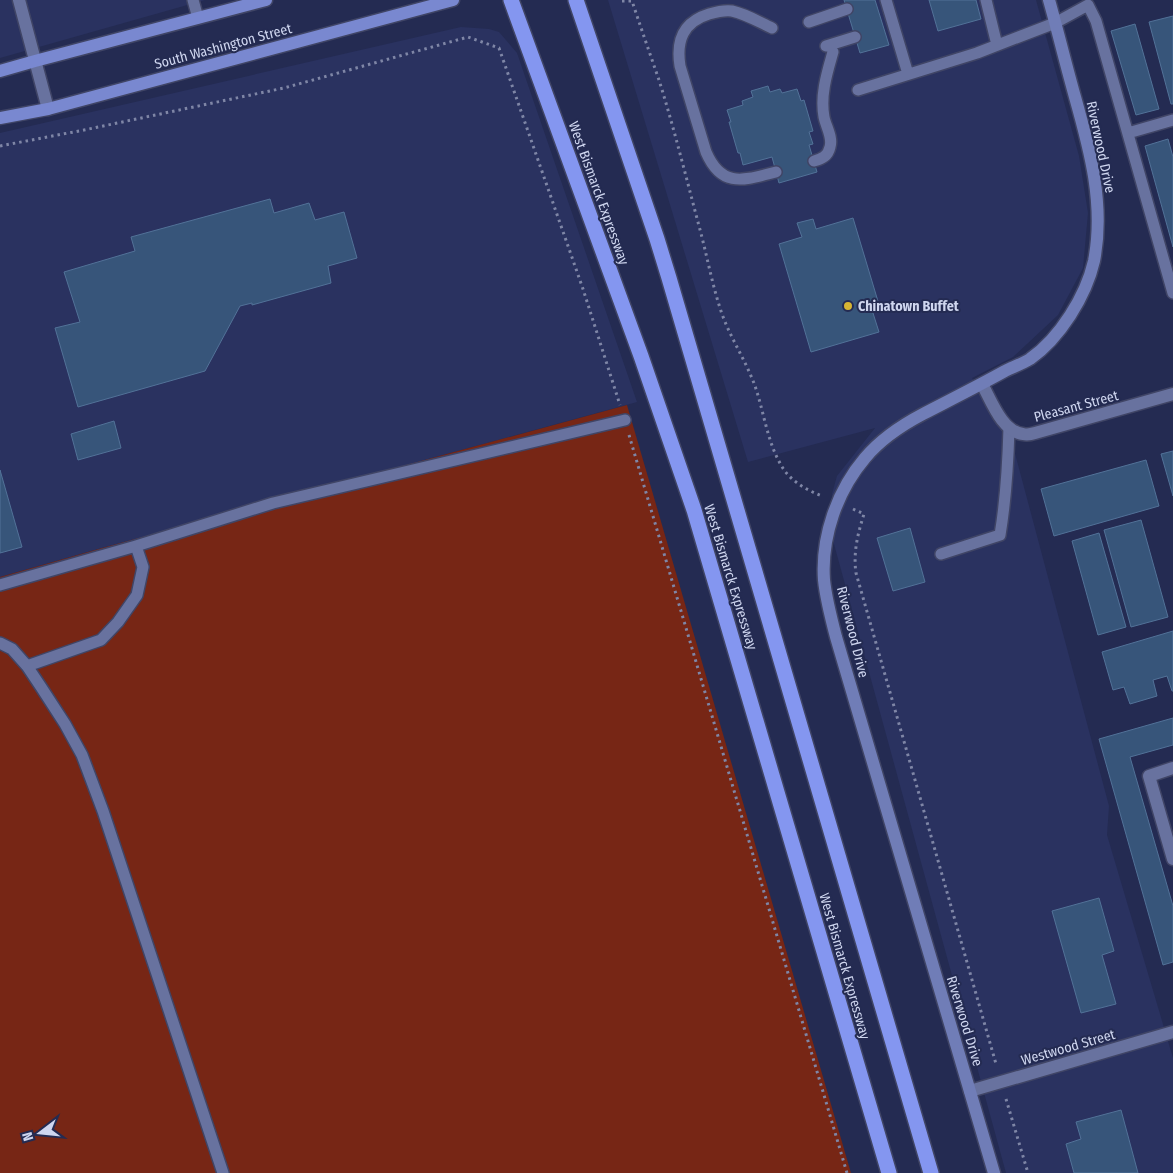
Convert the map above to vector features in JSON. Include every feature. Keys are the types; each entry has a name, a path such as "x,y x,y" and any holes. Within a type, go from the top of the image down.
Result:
{"highway":[{"name":"West Bismarck Expressway","path":"511,0 641,356 694,510 889,1173"},
{"name":"West Bismarck Expressway","path":"576,0 672,288 931,1173"}],"main road":[{"path":"0,71 266,0"},
{"name":"South Washington Street","path":"0,118 48,109 453,0"}],"street":[{"path":"19,0 48,109"},
{"name":"Riverwood Drive","path":"994,1173 831,619 824,580 824,561 826,541 838,503 853,473 865,457 903,426 1029,359 1048,343 1063,325 1078,303 1088,282 1094,260 1097,237 1098,210 1095,179 1088,145 1049,0"},
{"path":"982,384 1000,417 1009,428"},
{"name":"Pleasant Street","path":"1009,428 1022,434 1035,434 1173,394"},
{"path":"1173,768 1150,776 1173,859"},
{"name":"Westwood Street","path":"970,1091 1173,1032"}],"lane":[{"path":"193,0 198,18"},
{"path":"886,0 888,26 908,74"},
{"path":"986,0 997,45"},
{"path":"858,90 977,53 1055,22 1088,5 1096,20 1173,293"},
{"path":"809,22 847,10"},
{"path":"772,28 743,14 731,11 718,12 692,22 685,30 680,41 678,53 711,164 720,173 732,179 744,180 776,172"},
{"path":"814,162 824,158 830,147 831,138 824,116 823,97 830,49 855,37"},
{"path":"1128,133 1173,120"},
{"path":"0,585 136,546 273,503 625,420"},
{"path":"941,554 1000,535 1008,472 1009,428"},
{"path":"27,666 101,640 118,622 137,595 143,567 136,546"},
{"path":"0,643 12,649 27,666 82,754 103,811 223,1173"}],"path":[{"path":"622,1 632,2 653,64 699,226 721,313 748,367 781,466 798,484 813,493 864,514 858,532 854,561 856,573 1028,1173"}],"shaded area":[{"path":"0,0 205,0 0,58"},
{"path":"608,0 1036,0 1079,156 1088,213 1083,268 1058,315 1013,357 972,378 1013,446 1109,806 1107,835 1173,1058 1173,1173 1006,1173 834,544 832,494 837,476 875,428 748,462"},
{"path":"461,27 489,29 499,32 517,53 637,402 0,577 0,133"},
{"path":"627,405 851,1173 0,1173 0,577"}],"building":[{"path":"844,0 875,0 889,45 860,53"},
{"path":"929,0 976,0 981,19 938,31"},
{"path":"1173,16 1173,104 1171,104 1149,22"},
{"path":"1135,24 1159,109 1136,115 1111,31"},
{"path":"768,86 770,92 780,89 782,93 797,89 801,101 804,100 813,131 809,132 813,144 809,145 817,172 779,183 772,157 743,165 727,110 743,105 742,101 753,97 751,91"},
{"path":"1168,139 1173,157 1173,247 1145,146"},
{"path":"270,199 274,213 309,203 315,220 344,212 357,258 328,266 331,283 252,305 252,303 240,306 205,371 78,407 55,328 80,322 64,272 135,251 131,237"},
{"path":"853,218 880,308 872,310 879,332 811,352 779,244 802,237 797,223 813,219 816,229"},
{"path":"114,421 121,448 78,460 71,434"},
{"path":"1173,451 1173,496 1161,454"},
{"path":"1146,460 1159,506 1054,536 1041,489"},
{"path":"0,470 22,547 0,553"},
{"path":"1141,520 1168,617 1131,627 1104,530"},
{"path":"910,528 925,582 893,591 877,538"},
{"path":"1099,533 1126,627 1098,635 1072,541"},
{"path":"1173,631 1173,691 1167,676 1153,680 1157,696 1130,704 1124,687 1113,690 1102,652"},
{"path":"1173,718 1173,745 1130,757 1173,906 1173,962 1163,965 1099,739"},
{"path":"1099,898 1114,951 1102,955 1116,1004 1081,1013 1052,911"},
{"path":"1121,1110 1138,1173 1074,1173 1066,1144 1081,1139 1076,1122"}],"place":[{"name":"Chinatown Buffet","path":"848,306"}]}
